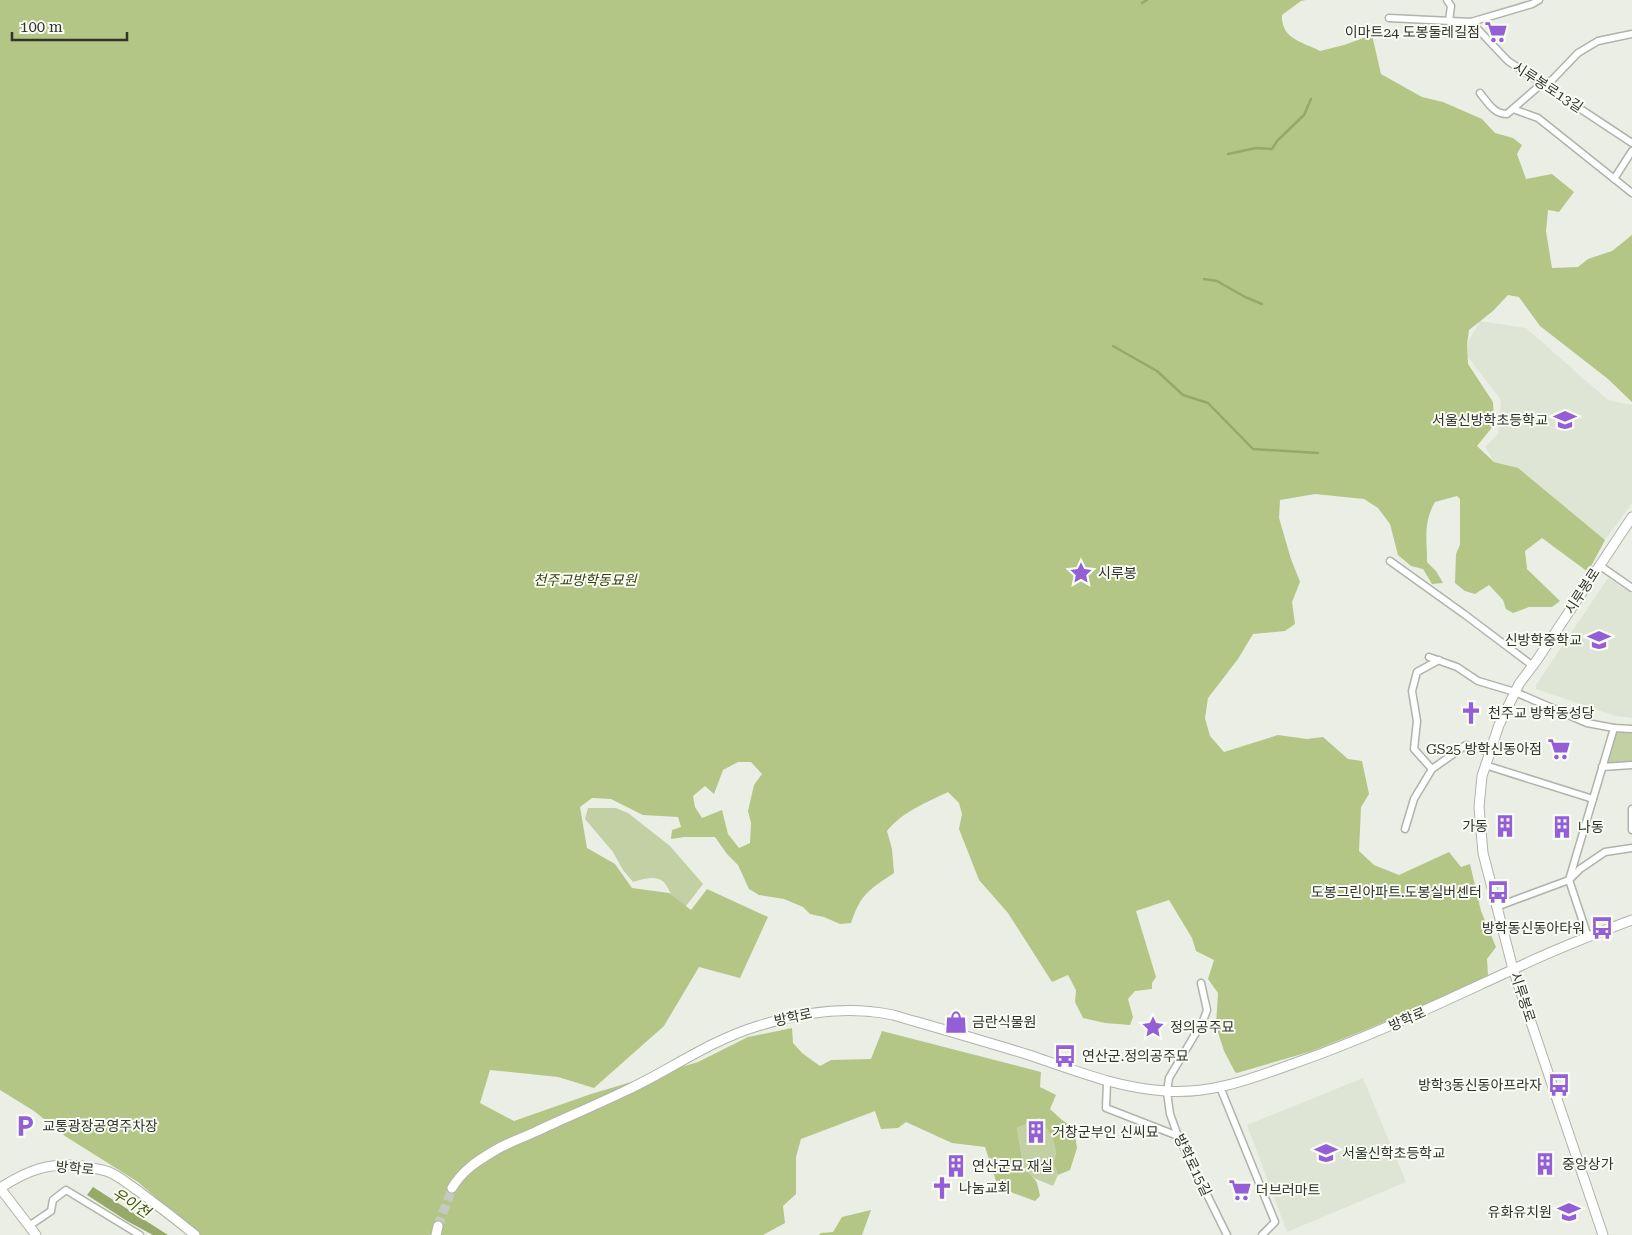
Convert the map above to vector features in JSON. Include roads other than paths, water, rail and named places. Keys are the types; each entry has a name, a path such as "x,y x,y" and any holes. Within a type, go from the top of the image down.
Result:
{"main road":[{"name":"시루봉로","path":"1603,1235 1513,969 1483,853 1479,807 1485,765 1499,725 1519,684 1533,666 1632,517"},
{"name":"방학로","path":"452,1188 463,1173 496,1150 627,1090 711,1045 756,1026 794,1016 823,1011 854,1010 893,1015 1029,1055 1108,1082 1167,1092 1188,1092 1220,1087 1250,1079 1356,1040 1446,1002 1513,969 1588,936 1632,920"},
{"name":"방학로","path":"0,1188 34,1169 50,1165 68,1164 108,1171 169,1213 195,1235"},
{"path":"0,1188 36,1235"}],"street":[{"path":"1448,0 1451,6 1449,21"},
{"path":"1389,18 1471,22 1532,4 1539,0"},
{"name":"시루봉로13길","path":"1471,22 1508,61 1632,143"},
{"path":"1480,94 1495,112 1507,114 1539,86 1552,80 1578,53 1598,41 1632,34"},
{"path":"1513,109 1538,118 1632,192"},
{"path":"1614,179 1632,151"},
{"path":"1390,561 1533,666"},
{"path":"1599,565 1632,588"},
{"path":"1429,657 1457,667 1478,681 1515,692 1587,723 1632,729"},
{"path":"1432,769 1414,748 1417,720 1412,691 1417,672 1440,660"},
{"path":"1588,936 1569,880 1614,728"},
{"path":"1405,828 1414,799 1432,769 1466,745 1490,752"},
{"path":"1485,765 1593,799"},
{"path":"1602,767 1632,765"},
{"path":"1632,809 1632,830"},
{"path":"1496,907 1569,880 1580,869 1605,852 1632,848"},
{"path":"1167,1092 1169,1078 1203,1021 1207,1010 1201,983"},
{"path":"1108,1082 1106,1108 1178,1136"},
{"path":"1220,1087 1275,1222 1262,1235"},
{"name":"방학로15길","path":"1167,1092 1170,1114 1178,1136 1227,1235"},
{"path":"29,1226 51,1211 53,1200 66,1190 140,1235"}],"waterway":[{"path":"1142,3 1147,0"},
{"path":"1228,154 1256,148 1272,149 1277,141 1304,115 1311,99"},
{"path":"1204,279 1217,281 1245,297 1262,304"},
{"path":"1113,346 1157,371 1183,395 1208,403 1253,449 1318,453"}],"tunnel":[{"path":"438,1226 452,1188"}],"place":[{"name":"이마트24 도봉둘레길점","path":"1496,32"},
{"name":"서울신방학초등학교","path":"1565,420"},
{"name":"시루봉","path":"1081,573"},
{"name":"신방학중학교","path":"1599,640"},
{"name":"천주교 방학동성당","path":"1471,713"},
{"name":"GS25 방학신동아점","path":"1559,749"},
{"name":"가동","path":"1505,826"},
{"name":"나동","path":"1562,827"},
{"name":"도봉그린아파트.도봉실버센터","path":"1498,892"},
{"name":"방학동신동아타워","path":"1602,928"},
{"name":"금란식물원","path":"956,1022"},
{"name":"정의공주묘","path":"1153,1027"},
{"name":"연산군.정의공주묘","path":"1065,1056"},
{"name":"방학3동신동아프라자","path":"1559,1085"},
{"name":"교통광장공영주차장","path":"25,1126"},
{"name":"거창군부인 신씨묘","path":"1036,1132"},
{"name":"서울신학초등학교","path":"1326,1153"},
{"name":"중앙상가","path":"1545,1164"},
{"name":"연산군묘 재실","path":"956,1166"},
{"name":"나눔교회","path":"942,1188"},
{"name":"더브러마트","path":"1240,1190"},
{"name":"유화유치원","path":"1569,1212"}],"park label":[{"name":"천주교방학동묘원","path":"585,580"}],"water label":[{"name":"우이천","path":"131,1203"}]}
